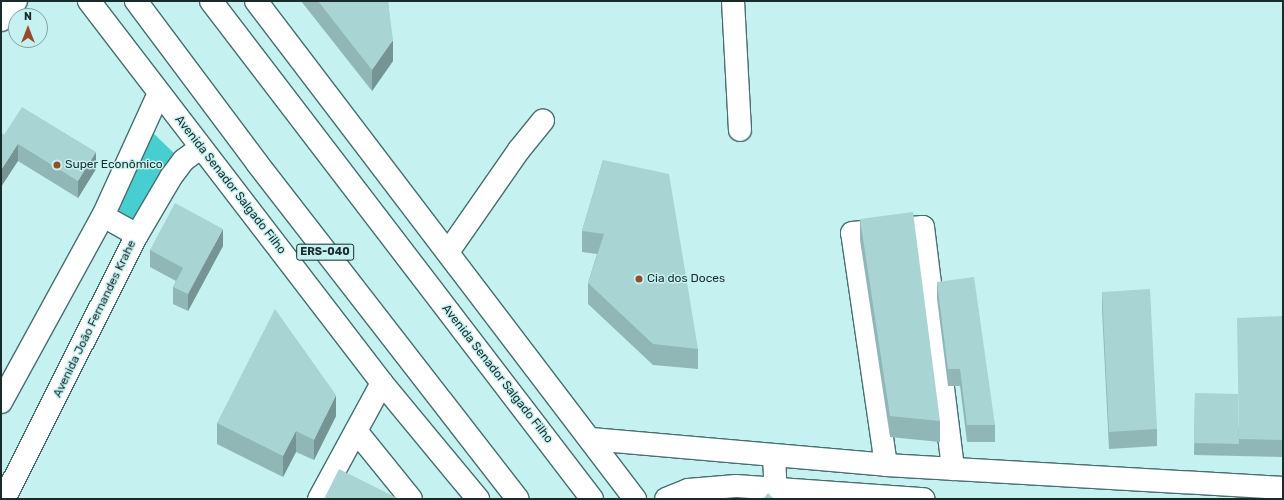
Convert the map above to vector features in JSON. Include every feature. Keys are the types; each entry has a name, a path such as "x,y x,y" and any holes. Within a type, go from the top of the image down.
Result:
{"main road":[{"path":"1,20 16,1"},
{"name":"Avenida Senador Salgado Filho","path":"89,1 200,148 382,383 478,499"},
{"name":"ERS-040","path":"136,1 272,182 518,499"},
{"name":"Avenida Senador Salgado Filho","path":"211,1 592,499"},
{"path":"256,1 591,438 635,499"},
{"path":"733,1 740,130"},
{"path":"1,402 103,216 159,93"},
{"path":"448,252 519,150 543,120"},
{"name":"Avenida João Fernandes Krahe","path":"4,499 137,235 171,177 184,160 200,148"},
{"path":"103,216 137,235"},
{"path":"886,465 852,233 923,227 953,469"},
{"path":"319,499 382,383"},
{"path":"356,431 411,499"},
{"path":"591,438 774,457 1283,488"},
{"path":"774,457 780,495"},
{"path":"666,499 688,490 736,486 780,495 924,499"}],"shaded area":[{"path":"151,131 177,156 136,228 112,207"}],"building":[{"path":"318,1 388,1 393,40 372,70"},
{"path":"22,107 96,152 78,181 18,144 1,170 1,132 4,135"},
{"name":"Cia dos Doces","path":"603,160 669,174 698,349 653,344 588,283 604,234 582,231"},
{"path":"175,203 223,229 188,294 173,287 183,268 150,250"},
{"path":"913,212 940,421 890,416 860,219"},
{"path":"974,277 995,425 967,425 960,369 948,369 937,282"},
{"path":"1150,289 1157,429 1109,432 1102,292"},
{"path":"275,309 336,395 314,440 296,431 283,456 217,423"},
{"path":"1283,316 1283,440 1239,439 1237,318"},
{"path":"1195,393 1238,394 1239,444 1194,443"},
{"path":"339,469 399,499 324,499"},
{"path":"768,493 774,499 763,499"}],"place":[{"name":"Super Econômico","path":"57,165"},
{"name":"Cia dos Doces","path":"639,279"}]}
